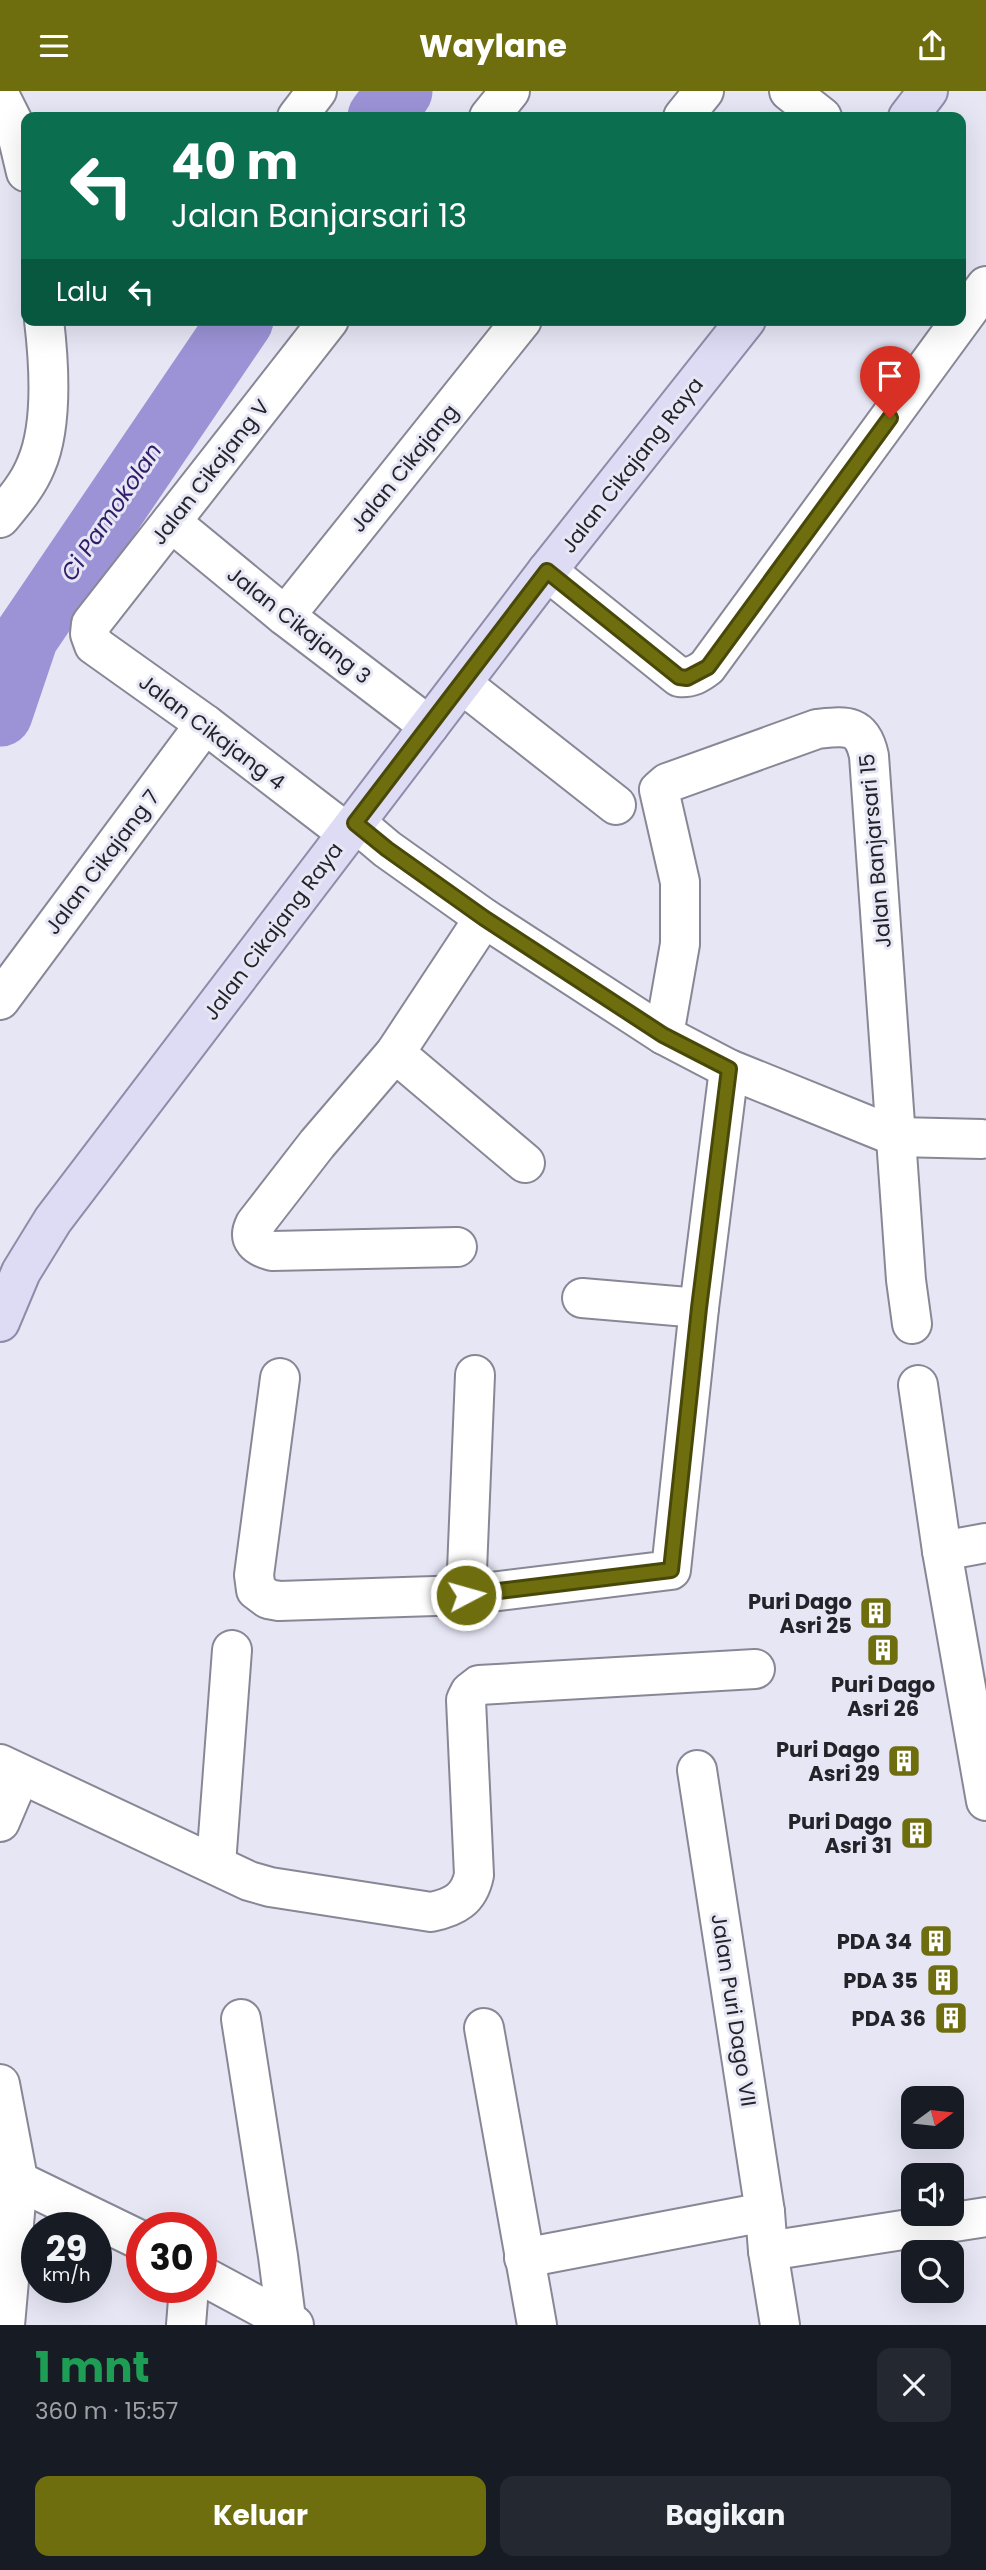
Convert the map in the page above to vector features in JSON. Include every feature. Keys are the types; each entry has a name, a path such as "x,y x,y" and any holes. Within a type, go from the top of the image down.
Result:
{"main road":[{"path":"912,112 929,91"},
{"name":"Jalan Cikajang Raya","path":"0,1322 21,1272 53,1220 547,571 741,326"}],"street":[{"path":"301,112 317,91"},
{"path":"493,112 510,91"},
{"path":"687,112 704,91"},
{"path":"789,91 816,112"},
{"path":"0,96 15,126 21,151"},
{"path":"966,313 986,286"},
{"path":"0,518 21,493 37,463 46,424 44,326"},
{"name":"Jalan Cikajang V","path":"91,624 324,326"},
{"name":"Jalan Cikajang","path":"285,616 517,326"},
{"path":"547,571 679,677 687,678 708,667 957,326"},
{"name":"Jalan Cikajang 3","path":"171,522 285,616 429,726"},
{"name":"Jalan Cikajang 4","path":"91,624 90,633 94,645 351,828 387,849 484,918 663,1035 729,1069 898,1137"},
{"path":"462,684 616,805"},
{"name":"Jalan Cikajang 7","path":"0,1000 205,724"},
{"name":"Jalan Banjarsari 15","path":"663,1035 680,944 680,882 660,798 659,790 662,785 817,729 840,727 858,731 866,742 869,757 898,1137"},
{"path":"457,1247 272,1251 259,1246 252,1238 252,1229 317,1145 395,1053 484,918"},
{"path":"395,1053 525,1163"},
{"path":"280,1378 254,1575 256,1590 268,1599 279,1601 466,1595 671,1570 699,1308 729,1069"},
{"path":"912,1324 906,1280 898,1137 982,1139"},
{"path":"582,1298 699,1308"},
{"path":"466,1595 475,1375"},
{"path":"918,1385 942,1551 986,1801"},
{"path":"942,1551 986,1543"},
{"path":"216,1864 232,1650"},
{"path":"0,1822 10,1769 249,1881 270,1887 431,1912 449,1908 462,1900 471,1889 474,1875 466,1700 470,1692 479,1685 755,1669"},
{"name":"Jalan Puri Dago VII","path":"696,1770 780,2325"},
{"path":"241,2019 290,2322"},
{"path":"484,2028 537,2325"},
{"path":"0,2084 9,2176 5,2325"},
{"path":"9,2176 126,2233"},
{"path":"524,2258 765,2212"},
{"path":"768,2251 986,2217"},
{"path":"217,2283 290,2322"},
{"path":"186,2325 188,2303"}],"waterway":[{"name":"Ci Pamokolan","path":"384,112 400,91"},
{"name":"Ci Pamokolan","path":"0,714 26,637 237,326"}],"place":[{"name":"Puri Dago Asri 25","path":"876,1613"},
{"name":"Puri Dago Asri 26","path":"883,1650"},
{"name":"Puri Dago Asri 29","path":"904,1761"},
{"name":"Puri Dago Asri 31","path":"917,1833"},
{"name":"PDA 34","path":"936,1941"},
{"name":"PDA 35","path":"943,1980"},
{"name":"PDA 36","path":"951,2018"}],"route":[{"path":"466,1595 671,1570 699,1308 729,1069 663,1035 484,918 355,823 547,571 679,677 687,678 708,667 890,418"}]}
